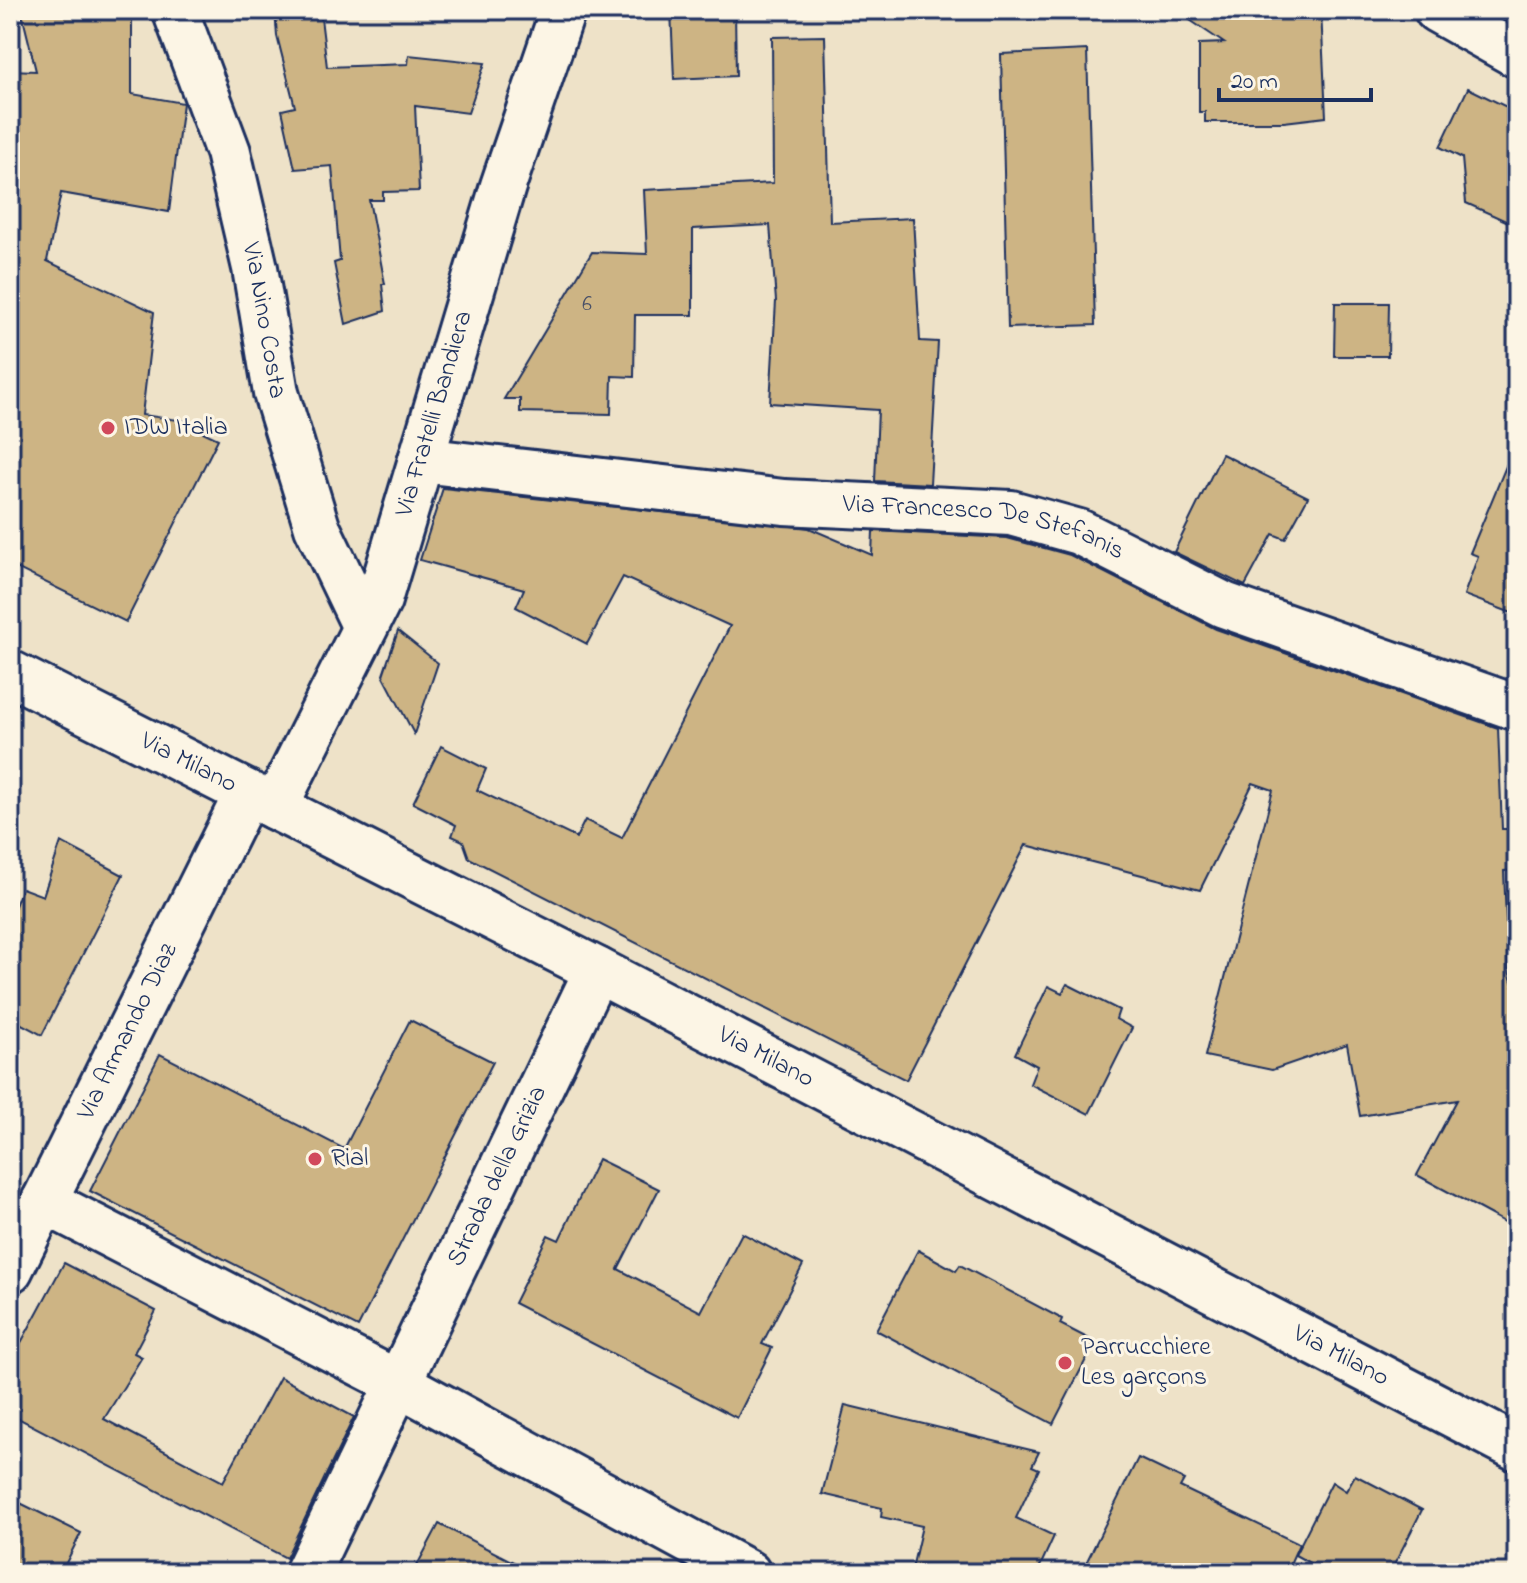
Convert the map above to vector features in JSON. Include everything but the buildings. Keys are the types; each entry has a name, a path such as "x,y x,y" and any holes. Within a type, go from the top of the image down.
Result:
{"street":[{"name":"Via Nino Costa","path":"175,10 228,152 255,268 276,393 317,527 365,627"},
{"name":"Via Fratelli Bandiera","path":"261,800 379,600 503,186 563,10"},
{"path":"1437,10 1517,55"},
{"name":"Via Francesco De Stefanis","path":"421,460 784,502 1011,513 1079,532 1224,605 1517,708"},
{"name":"Via Milano","path":"10,673 597,970 1517,1448"},
{"name":"Via Armando Diaz","path":"10,1270 44,1201 261,800"},
{"name":"Strada della Grizia","path":"307,1573 597,970"},
{"path":"44,1201 398,1383 748,1573"}],"place":[{"name":"IDW Italia","path":"108,428"},
{"name":"Rial","path":"315,1159"},
{"name":"Parrucchiere Les garçons","path":"1065,1363"}]}
